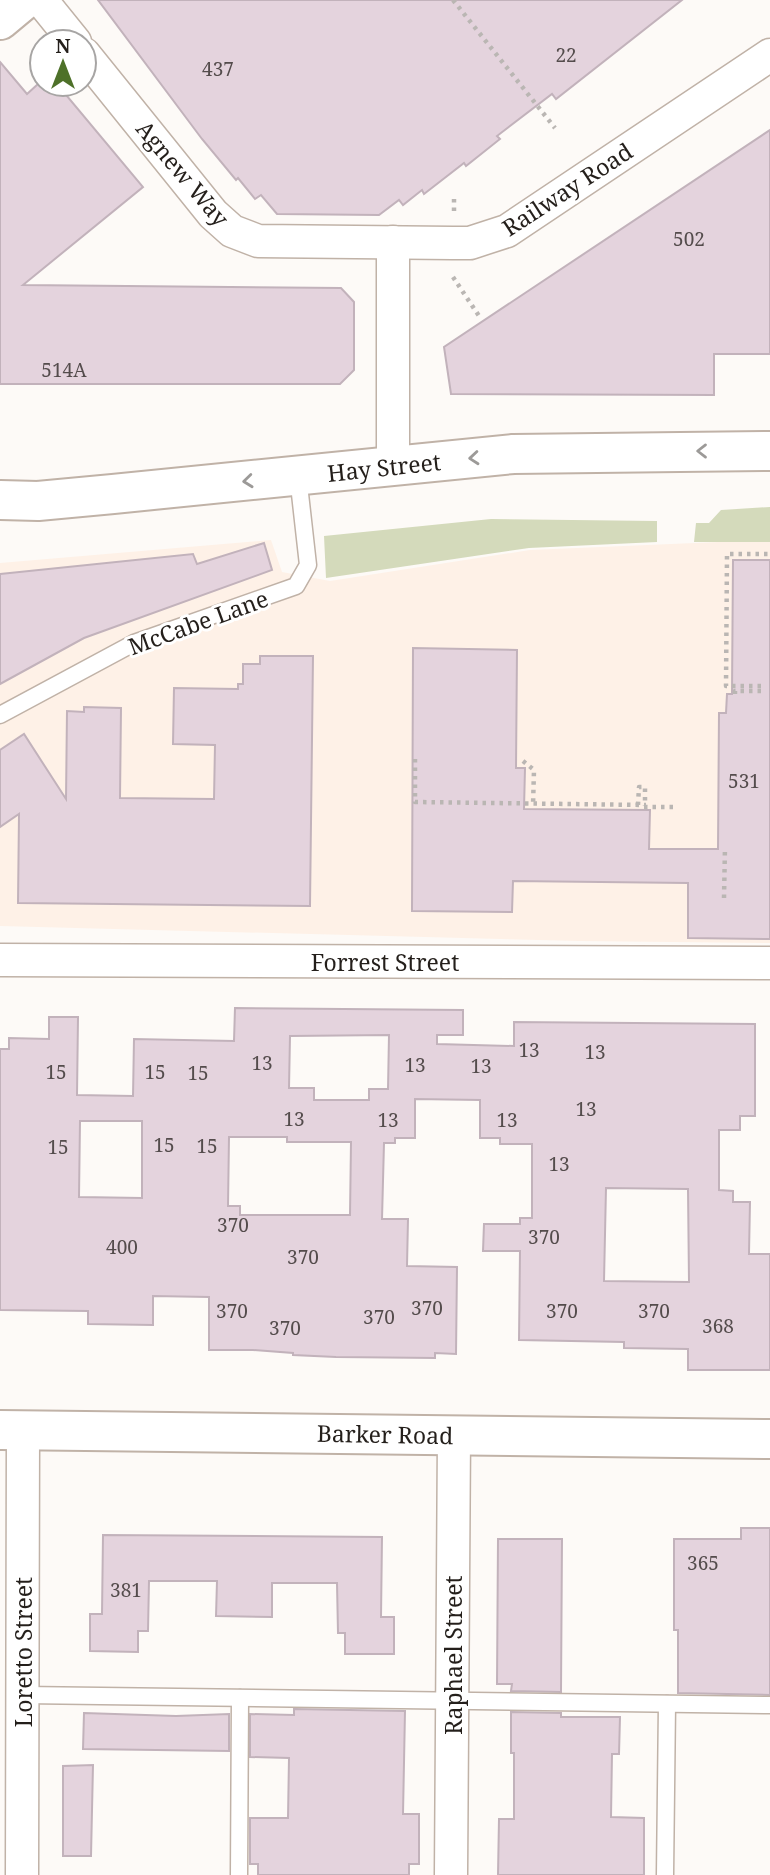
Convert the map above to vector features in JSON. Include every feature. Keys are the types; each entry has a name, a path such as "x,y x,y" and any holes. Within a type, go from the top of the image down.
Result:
{"main road":[{"path":"0,20 24,0"},
{"name":"Hay Street","path":"0,500 38,501 513,454 770,451"},
{"path":"0,520 38,501"},
{"name":"Barker Road","path":"11,1430 770,1439"}],"street":[{"path":"41,0 64,28"},
{"name":"Railway Road","path":"393,242 470,243 507,231 770,55"},
{"name":"Agnew Way","path":"98,71 213,214 232,231 258,241 393,242"},
{"path":"393,242 393,465"},
{"name":"Forrest Street","path":"0,960 770,963"},
{"name":"Loretto Street","path":"11,1430 23,1695 22,1875"},
{"name":"Raphael Street","path":"451,1875 454,1435"}],"lane":[{"name":"McCabe Lane","path":"0,715 134,643 296,586 308,565 298,476"},
{"path":"23,1695 770,1705"},
{"path":"239,1875 240,1698"},
{"path":"665,1875 667,1704"}],"path":[{"path":"453,0 555,128"},
{"path":"453,268 453,277 479,316"},
{"path":"735,694 735,691 761,691 761,686 726,686 727,554 770,554"},
{"path":"415,759 415,803 645,806"},
{"path":"523,761 534,770 533,806 674,807"},
{"path":"638,805 639,787 645,787 645,806"},
{"path":"724,898 725,847"}],"shaded area":[{"path":"271,540 282,572 330,581 530,550 770,542 770,943 579,941 0,926 0,563"}],"green space":[{"path":"770,507 770,542 694,542 696,523 709,523 721,510"},
{"path":"491,519 657,521 657,542 529,548 326,578 324,536"}],"building":[{"path":"98,0 682,0 556,99 552,94 497,136 500,139 466,166 464,163 424,194 422,190 403,205 399,200 379,215 277,214 261,195 255,199 202,139"},
{"path":"0,62 28,93 28,98 69,98 143,187 23,285 341,288 354,302 354,370 340,384 0,384"},
{"path":"770,130 770,354 714,354 714,395 451,394 444,347"},
{"path":"264,543 272,570 84,638 0,684 0,574 193,554 197,564"},
{"path":"733,560 770,560 770,939 688,938 688,883 513,881 512,912 412,911 413,648 517,650 516,768 525,768 524,809 650,810 649,849 718,849 719,713 726,713 727,694 732,694"},
{"path":"260,656 313,656 310,906 18,903 19,814 0,827 0,750 24,734 66,799 67,711 84,712 84,707 121,708 120,798 214,799 215,745 173,744 174,688 238,689 238,684 243,684 243,664 260,664"},
{"path":"235,1008 463,1010 463,1035 437,1035 437,1044 514,1046 514,1022 755,1024 755,1116 740,1116 740,1130 719,1130 719,1190 733,1191 733,1202 750,1202 749,1254 770,1254 770,1370 688,1370 688,1349 624,1348 624,1342 519,1340 520,1251 483,1251 484,1224 520,1224 520,1218 532,1218 532,1144 500,1144 500,1138 480,1138 480,1100 415,1099 415,1138 395,1138 395,1143 384,1143 382,1219 408,1219 407,1266 457,1267 456,1354 435,1353 435,1358 336,1357 253,1350 209,1350 209,1297 153,1296 153,1325 88,1324 88,1311 0,1310 0,1049 9,1049 9,1038 49,1039 49,1017 78,1017 77,1095 133,1096 134,1039 234,1041","holes":["389,1035 388,1089 369,1089 369,1100 314,1100 314,1088 289,1088 290,1036","80,1121 142,1121 142,1198 79,1197","229,1137 287,1137 287,1142 351,1142 350,1215 240,1215 240,1206 228,1206","606,1188 688,1189 689,1282 604,1281"]},
{"path":"741,1528 770,1528 770,1695 678,1693 678,1630 674,1630 674,1539 741,1539"},
{"path":"103,1535 382,1537 381,1617 394,1617 394,1654 345,1654 345,1633 338,1633 337,1583 272,1583 272,1617 216,1616 217,1581 149,1581 148,1631 138,1631 138,1652 90,1651 90,1614 102,1614"},
{"path":"498,1539 562,1539 561,1692 511,1691 512,1684 497,1684"},
{"path":"294,1709 405,1711 403,1814 419,1814 419,1864 409,1864 409,1875 258,1875 258,1864 250,1864 250,1818 288,1818 289,1758 250,1757 250,1714 294,1715"},
{"path":"511,1712 561,1713 561,1717 620,1717 619,1754 612,1754 611,1817 644,1818 644,1875 498,1875 499,1819 514,1819"},
{"path":"84,1713 176,1716 229,1714 229,1751 83,1749"},
{"path":"93,1765 91,1856 63,1856 63,1766"}]}
